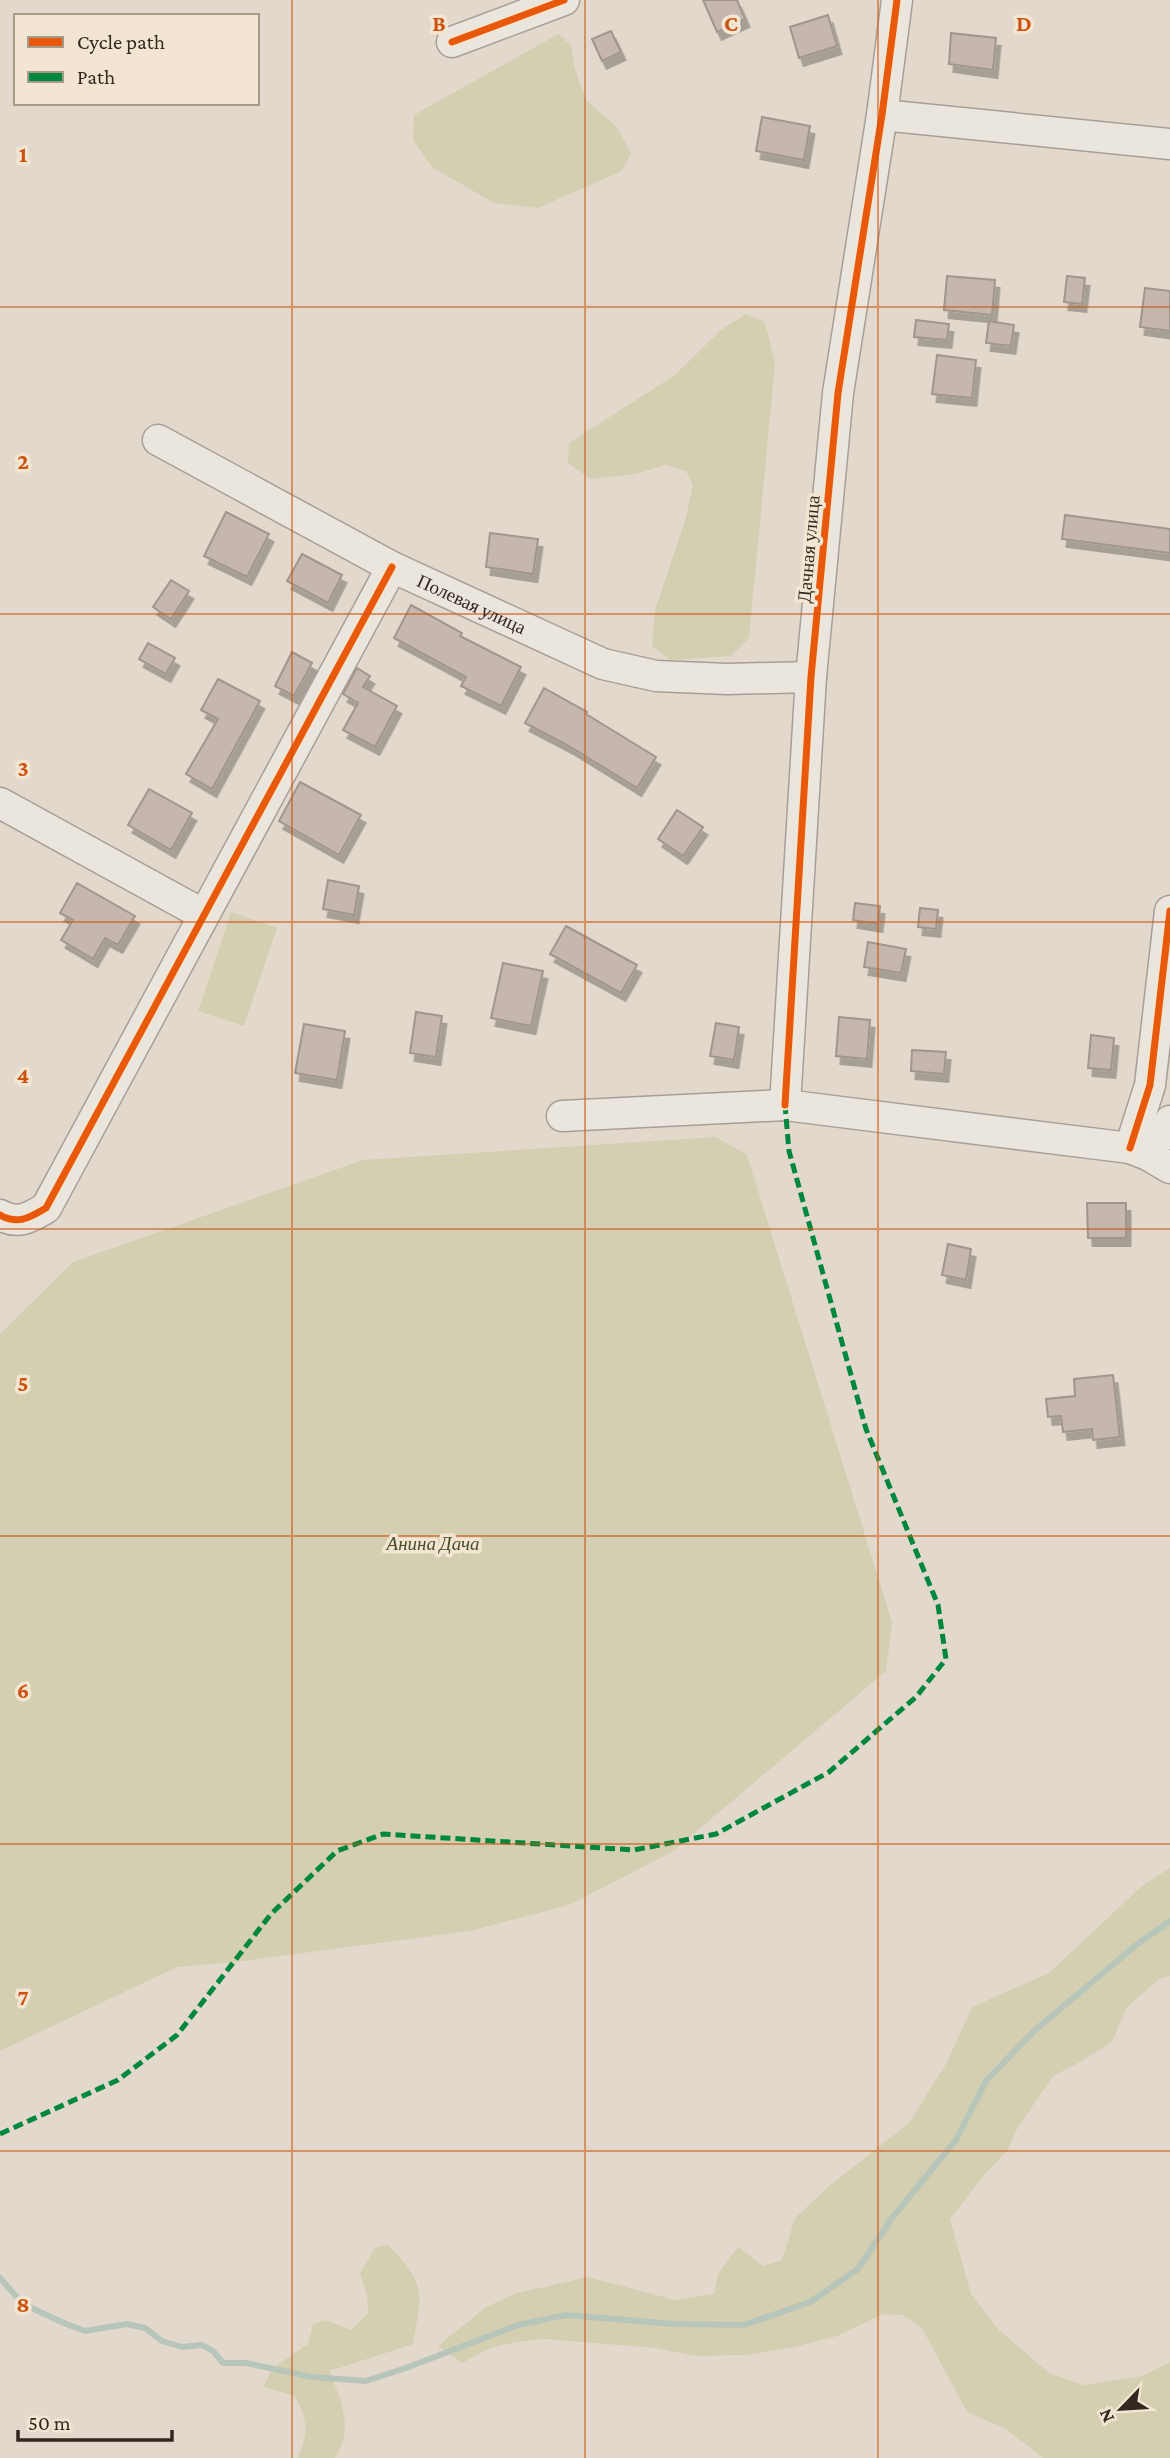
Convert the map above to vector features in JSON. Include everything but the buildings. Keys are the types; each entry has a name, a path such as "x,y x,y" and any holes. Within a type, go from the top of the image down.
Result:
{"street":[{"path":"452,42 564,0"},
{"name":"Дачная улица","path":"785,1105 811,677 838,393 882,116 897,0"},
{"path":"882,116 1170,144"},
{"name":"Полевая улица","path":"158,440 392,567 603,664 656,676 811,677"},
{"path":"0,1215 11,1221 31,1217 46,1208 392,567"},
{"path":"0,803 204,915"},
{"path":"1149,1157 1150,1085 1170,911"},
{"path":"562,1116 785,1105 1149,1157"},
{"path":"1149,1157 1170,1121"}],"green space":[{"path":"558,34 571,45 575,69 586,100 617,127 631,153 622,171 538,208 494,203 432,167 413,140 414,115"},
{"path":"746,314 765,322 775,364 749,638 731,656 670,660 652,646 655,610 685,521 693,485 686,471 665,465 636,474 591,479 568,463 569,443 675,375 721,330"},
{"path":"231,912 277,928 244,1026 198,1011"},
{"name":"Анина Дача","path":"716,1137 747,1155 892,1622 886,1671 672,1852 569,1905 470,1931 236,1962 177,1967 0,2051 0,1334 73,1262 363,1160"},
{"path":"1170,1868 1170,1976 1159,1979 1127,2007 1112,2042 1053,2076 1017,2129 1007,2151 950,2219 971,2294 999,2330 1049,2373 1084,2385 1143,2376 1170,2362 1170,2458 1043,2458 1004,2428 967,2412 922,2328 902,2315 883,2314 837,2336 746,2355 694,2356 656,2348 545,2339 490,2348 462,2363 438,2346 486,2307 517,2293 588,2277 675,2300 714,2294 718,2274 738,2247 763,2266 782,2260 795,2218 828,2187 909,2123 946,2064 972,2007 1049,1973 1143,1885"},
{"path":"388,2245 410,2270 419,2290 413,2344 330,2371 344,2414 341,2447 335,2458 298,2458 306,2426 295,2396 263,2387 273,2368 308,2344 313,2324 325,2320 351,2330 368,2313 367,2295 360,2273 375,2248"}],"waterway":[{"path":"0,2278 23,2304 85,2331 127,2324 145,2328 162,2341 182,2347 202,2345 213,2351 223,2363 246,2363 312,2377 366,2381 518,2325 566,2315 675,2324 744,2325 810,2302 858,2269 892,2218 956,2140 986,2081 1034,2031 1135,1946 1170,1921"}],"marked path":[{"path":"0,2134 118,2080 177,2035 271,1914 337,1851 383,1834 634,1850 716,1834 829,1772 916,1697 946,1659 938,1605 866,1429 789,1151 785,1105"}],"cycle path":[{"path":"452,42 564,0"},
{"path":"785,1105 811,677 838,393 882,115 897,0"},
{"path":"0,1215 18,1220 46,1208 392,567"},
{"path":"1130,1148 1150,1085 1170,911"}]}
